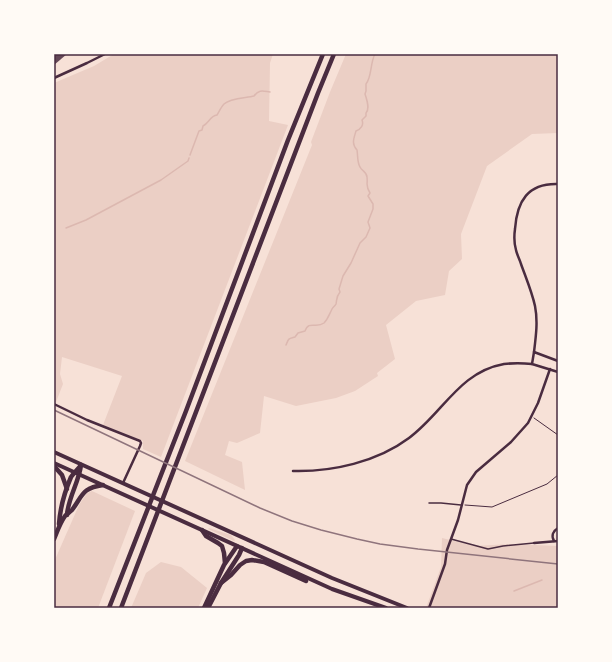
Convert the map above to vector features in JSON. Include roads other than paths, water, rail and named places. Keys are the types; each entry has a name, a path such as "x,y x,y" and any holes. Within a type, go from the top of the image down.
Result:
{"highway":[{"path":"109,608 186,411 288,140 323,54"},
{"path":"121,608 318,92 334,54"},
{"path":"59,526 60,514 67,489 74,472 81,465"},
{"path":"67,515 68,507 80,475 81,465"},
{"path":"54,466 62,475 67,489"},
{"path":"54,539 59,526 73,509 80,496 91,487 103,485"},
{"path":"202,530 206,536 222,546 225,560 204,608"},
{"path":"224,565 240,547"},
{"path":"208,608 221,583 239,555 240,547"},
{"path":"221,583 240,565 246,561 252,560 264,562 306,581"}],"main road":[{"path":"54,452 342,582 407,608"},
{"path":"54,463 332,589 384,608"},
{"path":"240,547 244,538"},
{"path":"306,581 314,581"}],"street":[{"path":"54,78 105,54"},
{"path":"532,364 537,327 535,306 516,250 514,235 516,219 519,205 528,193 547,184 558,184"},
{"path":"534,352 558,361"},
{"path":"293,471 327,470 378,455 399,444 419,430 456,391 473,376 489,369 504,364 514,363 532,364 558,372"},
{"path":"430,608 445,564 446,550 458,520 467,485 476,472 511,442 532,417 550,369"},
{"path":"54,404 87,420 140,441 141,445 123,483"},
{"path":"554,541 552,534 558,528"},
{"path":"534,543 558,541"}],"lane":[{"path":"429,503 462,505"},
{"path":"451,539 488,549 534,543"}],"waterway":[{"path":"286,345 289,339 295,337 298,333 305,331 309,326 321,325 327,320 332,308 336,304 343,276 360,243 366,237 370,228 368,222 373,209 373,204 368,196 370,193 367,187 367,175 359,165 354,141 356,131 362,127 362,120 366,116 368,109 365,94 366,84 375,54"},
{"path":"190,155 199,131 202,130 203,126 211,118 217,115 224,104 234,99 254,96 259,91 270,92"},
{"path":"66,228 86,220 161,180 188,161 189,158"},
{"path":"514,591 542,580"}],"railway":[{"path":"54,410 260,508 292,521 321,530 380,544 558,564"}]}
